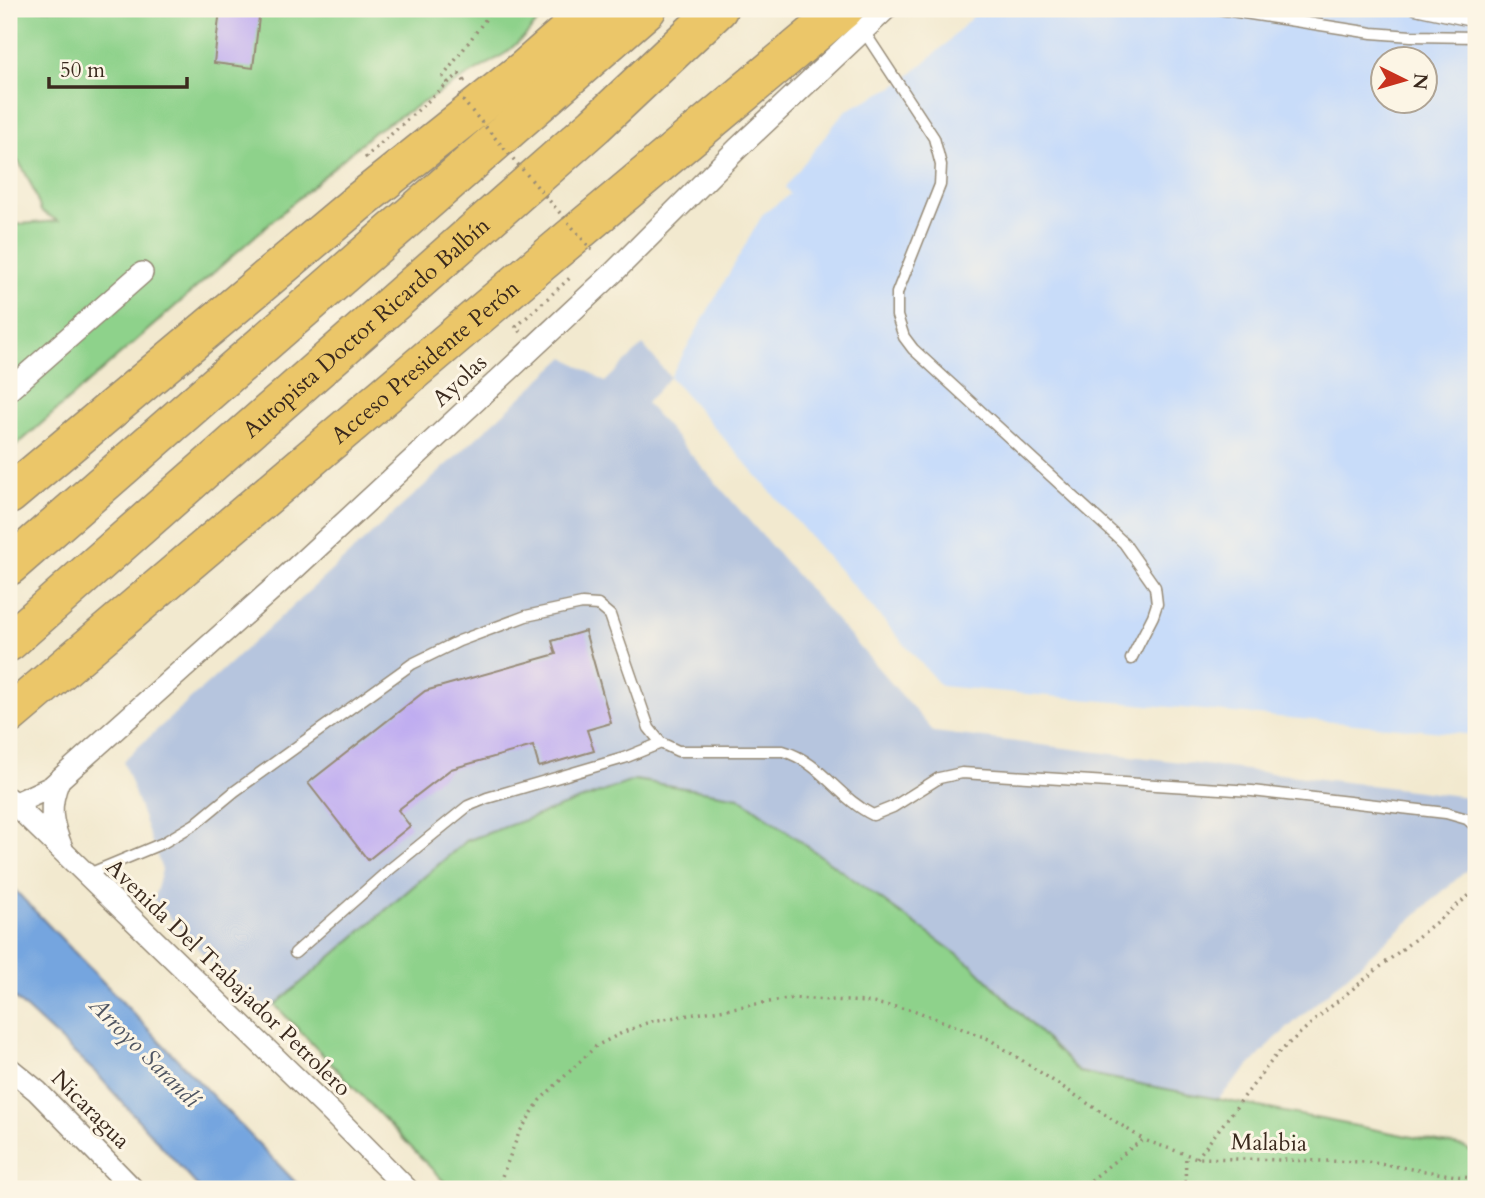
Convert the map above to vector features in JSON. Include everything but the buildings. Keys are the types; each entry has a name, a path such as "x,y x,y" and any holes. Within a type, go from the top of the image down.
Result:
{"highway":[{"path":"526,68 557,9"},
{"path":"9,495 362,199 526,68 593,9"},
{"path":"9,566 647,9"},
{"name":"Autopista Doctor Ricardo Balbín","path":"9,642 595,125 718,9"},
{"name":"Acceso Presidente Perón","path":"15,710 530,272 854,19"}],"street":[{"name":"Ayolas","path":"11,802 36,795 59,780 278,584 594,291 738,148 854,19 886,9"},
{"path":"9,390 142,273"},
{"path":"59,780 52,797 51,814 65,855"},
{"name":"Avenida Del Trabajador Petrolero","path":"11,802 407,1189"},
{"name":"Nicaragua","path":"12,1077 47,1101 133,1189"}],"lane":[{"path":"1218,9 1372,33 1476,37"},
{"path":"1415,9 1476,22"},
{"path":"854,19 934,138 941,165 940,186 897,293 897,316 904,337 913,349 1124,543 1155,587 1157,604 1130,659"},
{"path":"86,874 163,843 195,824 235,791 412,664 459,640 526,616 582,604 598,605 610,615 649,728 662,743 686,751 783,751 799,755 860,808 873,815 893,807 939,778 962,773 1252,791 1446,813 1467,818 1476,827"},
{"path":"295,953 388,870 468,806 624,758 662,743"}],"path":[{"path":"448,83 443,77 493,9"},
{"path":"371,162 366,157 459,74 464,81 453,90"},
{"path":"458,95 592,250"},
{"path":"1197,1158 1277,1054 1324,1012 1476,890"},
{"name":"Malabia","path":"497,1189 519,1133 540,1100 596,1046 652,1021 794,998 867,1002 914,1010 989,1039 1144,1140 1197,1158 1367,1162 1476,1179"},
{"path":"1080,1189 1144,1140"},
{"path":"1185,1189 1186,1154"}],"shaded area":[{"path":"980,9 1476,9 1476,735 941,686 670,377 763,214 790,194 785,187 845,111 901,83 947,43"},
{"path":"643,345 670,377 646,403 934,732 1476,798 1476,862 1274,1040 1218,1099 1079,1072 972,965 739,797 635,780 466,841 261,1017 154,900 162,870 123,761 565,357 605,382"}],"green space":[{"path":"9,9 544,9 542,17 506,53 375,131 9,452 9,225 58,221 41,211 24,171 9,151"},
{"path":"635,780 739,797 972,965 1079,1072 1464,1147 1476,1154 1476,1189 451,1189 275,1005 466,841"}],"water":[{"name":"Arroyo Sarandí","path":"9,884 302,1189 200,1189 97,1074 9,993"}]}
